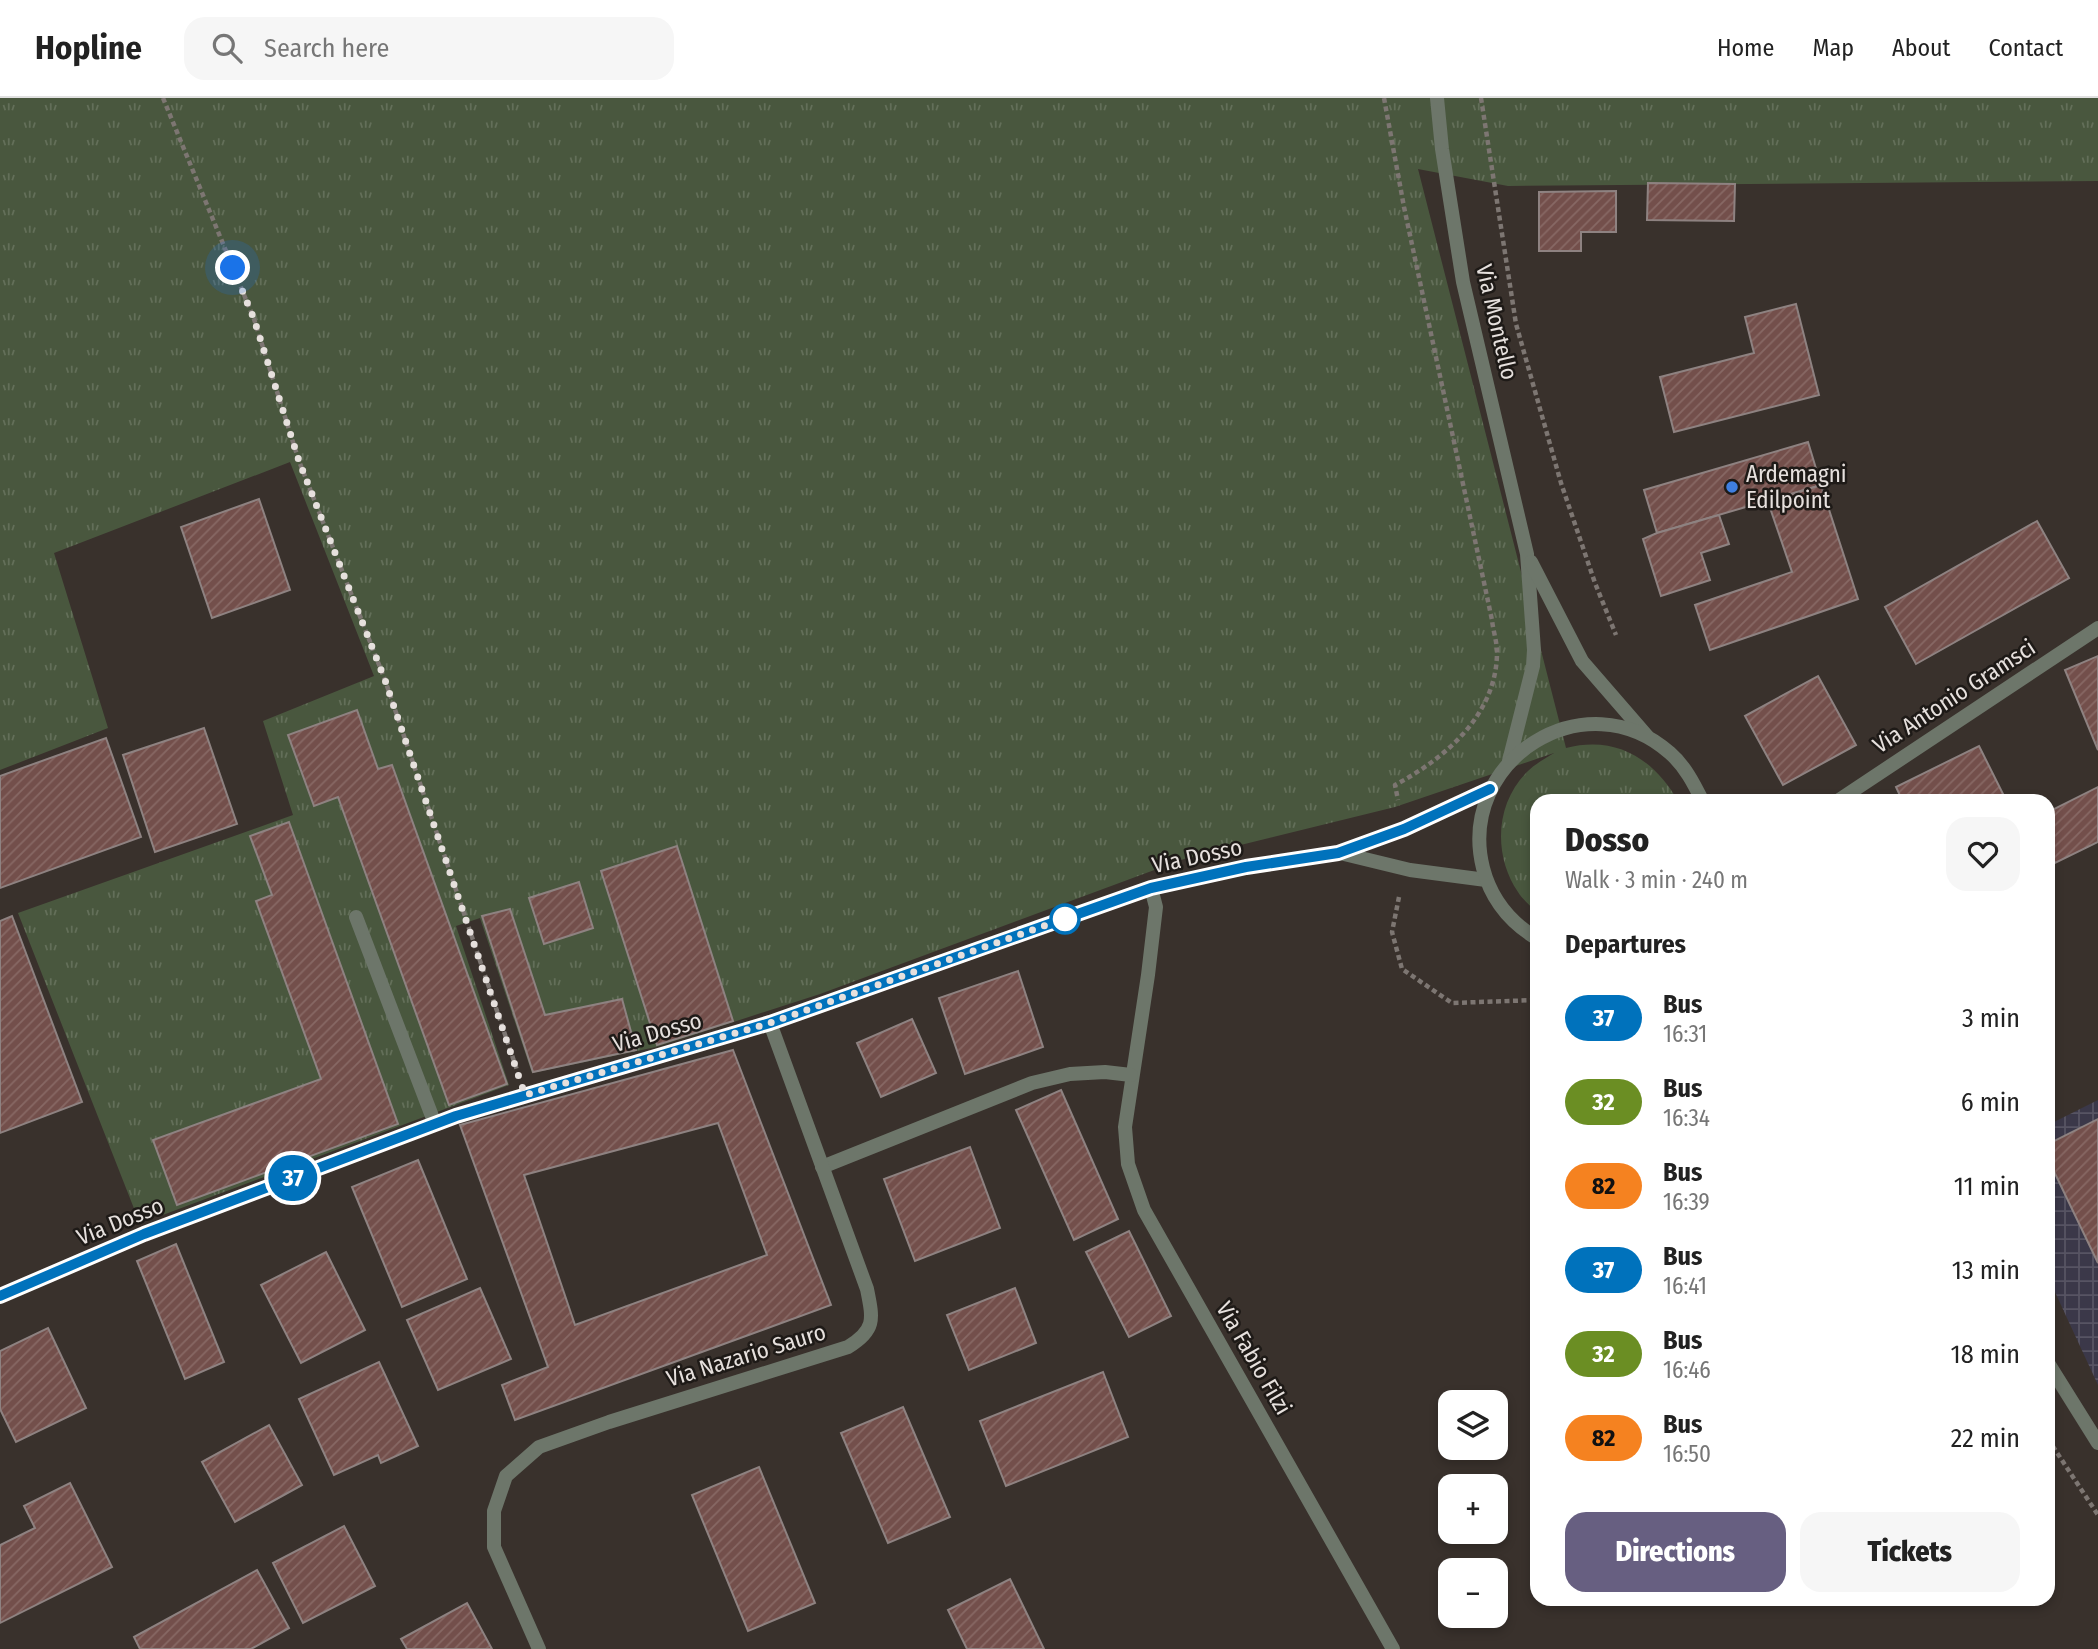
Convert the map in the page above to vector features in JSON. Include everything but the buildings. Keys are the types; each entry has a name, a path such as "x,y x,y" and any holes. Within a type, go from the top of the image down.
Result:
{"street":[{"name":"Via Montello","path":"1437,98 1442,149 1463,282 1527,554 1533,658 1531,676 1509,761"},
{"name":"Via Montello","path":"1527,554 1582,661 1648,737"},
{"name":"Via Antonio Gramsci","path":"1848,794 2098,628"},
{"path":"1530,934 1520,928 1500,906 1486,880 1479,850 1480,819 1490,789 1509,761 1539,737 1574,725 1612,725 1648,737 1671,753 1690,776 1699,794"},
{"name":"Via Dosso","path":"0,1296 144,1234 435,1124 770,1023 1151,888 1246,867 1338,853 1404,829 1490,789"},
{"name":"Via Dosso","path":"1338,853 1410,870 1486,880"},
{"name":"Via Fabio Filzi","path":"1151,888 1156,907 1125,1127 1128,1164 1144,1210 1393,1649"},
{"path":"356,917 435,1124"},
{"name":"Via Nazario Sauro","path":"539,1649 494,1547 494,1511 506,1476 539,1447 609,1422 848,1347 866,1336 873,1315 867,1289 770,1023"},
{"path":"822,1167 1032,1083 1070,1074 1105,1072 1131,1075"},
{"path":"2055,1374 2098,1443"}],"path":[{"path":"163,98 254,319 299,461 385,680 525,1095"},
{"path":"1384,98 1404,207 1497,652 1490,691 1475,720 1452,747 1424,770 1395,785 1404,829"},
{"path":"1481,98 1516,324 1562,483 1595,583 1616,635"},
{"path":"1410,870 1396,905 1392,932 1402,969 1452,1003 1530,1000"},
{"path":"2055,1450 2098,1515"}],"shaded area":[{"path":"2098,1100 2098,1385 2055,1292 2055,1122"}],"green space":[{"path":"0,98 2098,98 2098,181 1508,186 1418,169 1566,748 1601,745 1632,754 1657,773 1673,794 1530,794 1530,906 1520,895 1504,862 1501,830 1509,798 1517,784 1531,768 1554,753 1395,807 1184,859 820,994 656,1047 532,1073 480,918 456,926 509,1085 160,1216 154,1203 135,1211 18,913 293,815 263,721 374,676 290,462 54,553 108,728 0,770"}],"bus line":[{"name":"37","path":"0,1296 144,1234 456,1116 770,1023 1151,888 1246,867 1338,853 1404,829 1490,789"}],"place":[{"name":"Ardemagni Edilpoint","path":"1732,487"}],"route":[{"path":"233,268 254,319 299,461 385,680 463,904 525,1095 770,1023 1075,915 1065,919"}]}
